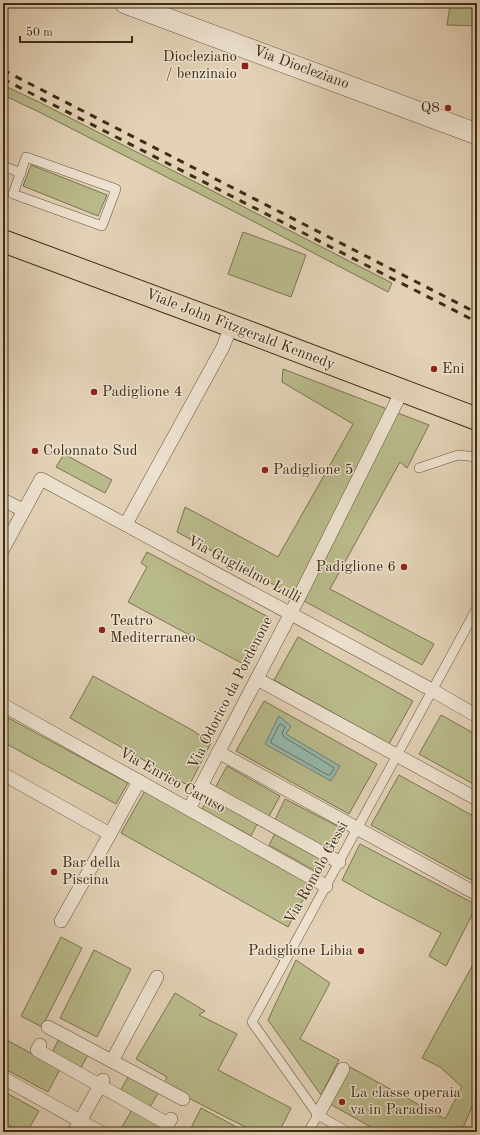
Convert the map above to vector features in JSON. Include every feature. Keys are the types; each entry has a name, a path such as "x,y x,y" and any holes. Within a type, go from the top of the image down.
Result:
{"main road":[{"name":"Viale John Fitzgerald Kennedy","path":"3,241 477,419"}],"street":[{"name":"Via Diocleziano","path":"125,3 477,134"},
{"path":"126,524 222,347 231,326"},
{"name":"Via Odorico da Pordenone","path":"189,809 291,614 402,391"},
{"name":"Via Guglielmo Lulli","path":"23,510 41,479 432,690 477,716"},
{"path":"3,500 23,510 3,549"},
{"path":"257,679 477,799"},
{"name":"Via Enrico Caruso","path":"3,705 326,886"},
{"path":"218,752 477,894"},
{"path":"3,774 110,834"},
{"path":"61,921 139,781"},
{"path":"201,786 339,862"},
{"path":"77,1126 157,977"},
{"path":"106,1073 36,1050 44,1036 106,1073 177,1109 168,1124 106,1073"},
{"path":"318,1115 343,1069"},
{"path":"3,1078 77,1126 100,1132"}],"lane":[{"path":"26,157 116,189 102,226 13,194 21,173 26,157"},
{"path":"3,166 21,173"},
{"path":"419,468 458,455 477,457"},
{"name":"Via Romolo Gessi","path":"348,1132 318,1115 252,1022 477,608"},
{"path":"276,953 286,959"},
{"path":"308,1132 318,1115"}],"green space":[{"path":"477,5 477,26 447,25 450,6"},
{"path":"3,85 392,283 388,292 245,217 3,95"},
{"path":"31,165 107,195 98,216 23,186"},
{"path":"243,232 306,255 291,297 228,274"},
{"path":"283,369 429,425 407,468 400,462 330,589 434,644 422,665 177,532 185,507 278,557 353,424 282,382"},
{"path":"64,454 112,480 105,493 56,467"},
{"path":"147,552 272,619 247,666 128,602 147,567 141,563"},
{"path":"298,637 413,701 389,744 274,680"},
{"path":"93,676 192,730 211,743 189,786 70,718"},
{"path":"264,701 377,764 349,814 236,751"},
{"path":"3,715 128,783 116,804 3,742"},
{"path":"441,715 477,735 477,786 419,754"},
{"path":"227,766 280,796 268,818 215,788"},
{"path":"399,775 477,818 477,883 371,825"},
{"path":"147,787 314,880 288,927 121,833"},
{"path":"209,796 258,822 251,836 202,809"},
{"path":"285,799 341,828 329,850 274,822"},
{"path":"277,830 325,857 317,872 269,845"},
{"path":"360,844 477,905 446,966 429,956 441,933 342,880"},
{"path":"61,937 82,948 42,1027 21,1016"},
{"path":"94,950 131,969 97,1037 60,1018"},
{"path":"477,957 477,1097 463,1128 470,1132 380,1132 330,1104 350,1067 445,1119 462,1087 440,1067 422,1058"},
{"path":"296,960 330,983 300,1039 339,1060 321,1095 268,1020"},
{"path":"175,993 205,1011 199,1015 237,1034 218,1070 291,1108 279,1132 255,1132 163,1085 167,1077 136,1059"},
{"path":"60,1037 89,1053 79,1071 50,1056"},
{"path":"3,1038 60,1069 48,1092 3,1068"},
{"path":"129,1075 159,1092 147,1112 118,1095"},
{"path":"3,1091 39,1111 27,1132 21,1132 3,1122"},
{"path":"134,1106 181,1132 119,1132"},
{"path":"201,1108 246,1132 194,1132 190,1130"}],"water":[{"path":"279,716 291,726 286,734 340,766 331,781 265,744"}],"railway":[{"path":"3,70 477,313"},
{"path":"3,79 477,322"}],"place":[{"name":"Diocleziano / benzinaio","path":"245,66"},
{"name":"Q8","path":"448,108"},
{"name":"Eni","path":"434,369"},
{"name":"Padiglione 4","path":"94,392"},
{"name":"Colonnato Sud","path":"35,451"},
{"name":"Padiglione 5","path":"265,470"},
{"name":"Padiglione 6","path":"404,567"},
{"name":"Teatro Mediterraneo","path":"102,630"},
{"name":"Bar della Piscina","path":"54,872"},
{"name":"Padiglione Libia","path":"361,951"},
{"name":"La classe operaia va in Paradiso","path":"342,1102"}]}
